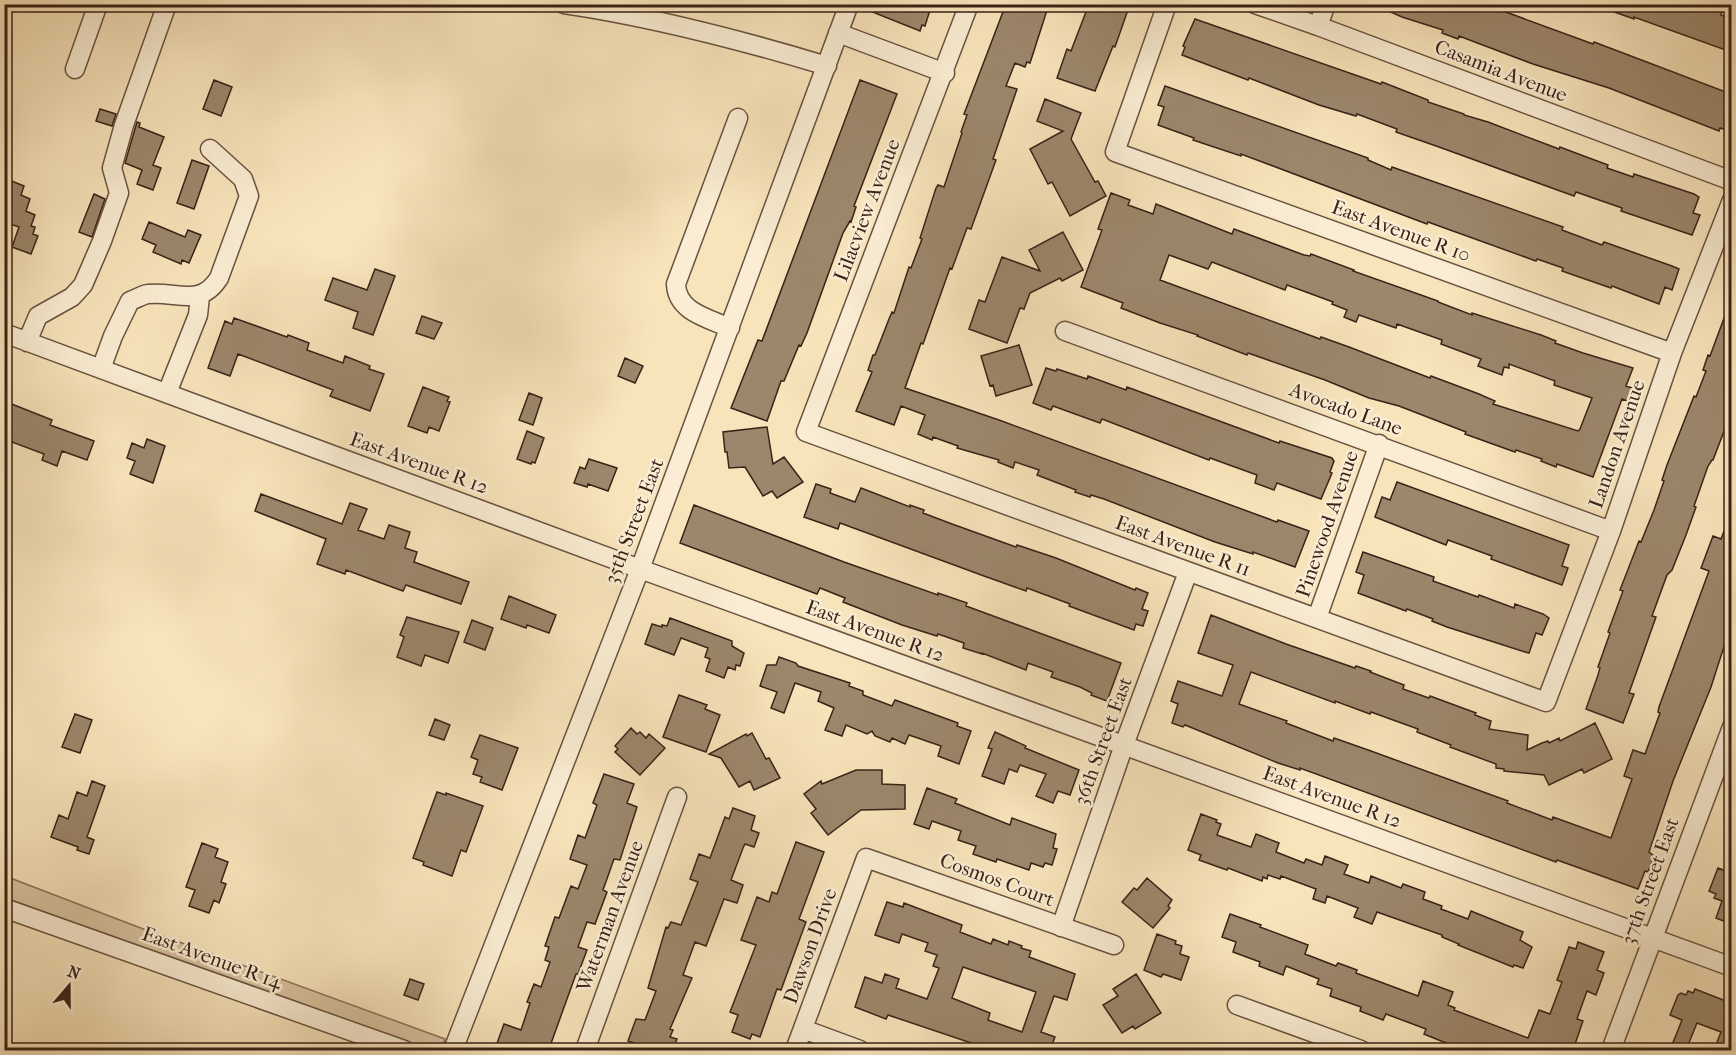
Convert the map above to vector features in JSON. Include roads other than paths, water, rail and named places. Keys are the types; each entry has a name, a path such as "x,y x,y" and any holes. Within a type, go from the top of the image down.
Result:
{"street":[{"path":"75,69 99,4"},
{"path":"27,342 38,316 72,297 83,285 102,241 119,193 112,168 124,125 167,4"},
{"path":"564,4 615,12 758,45 827,66"},
{"name":"35th Street East","path":"453,1050 640,569 849,4"},
{"name":"Lilacview Avenue","path":"806,432 945,73 969,4"},
{"name":"East Avenue R 10","path":"1167,4 1115,152 1672,353"},
{"name":"Casamia Avenue","path":"1255,4 1731,181"},
{"path":"1318,26 1326,4"},
{"path":"838,33 945,73"},
{"path":"730,328 689,310 680,302 676,284 738,118"},
{"path":"101,369 112,336 130,301 148,294 200,296 212,289 219,278 249,196 243,179 210,149"},
{"name":"Landon Avenue","path":"1546,702 1611,531 1672,353 1731,200"},
{"path":"167,393 198,315 200,296"},
{"name":"Avocado Lane","path":"1065,331 1379,444 1611,531"},
{"name":"East Avenue R 12","path":"4,333 640,569 1731,967"},
{"name":"East Avenue R 11","path":"806,432 1546,702"},
{"name":"Pinewood Avenue","path":"1317,618 1379,444"},
{"name":"36th Street East","path":"1061,927 1124,745 1188,572"},
{"name":"37th Street East","path":"1611,1050 1731,727"},
{"name":"Waterman Avenue","path":"585,1050 677,797"},
{"name":"Cosmos Court","path":"866,858 1113,945"},
{"name":"Dawson Drive","path":"795,1050 866,858"},
{"name":"East Avenue R 14","path":"4,908 404,1050"},
{"path":"1237,1005 1361,1050"},
{"path":"803,1029 860,1050"}]}
